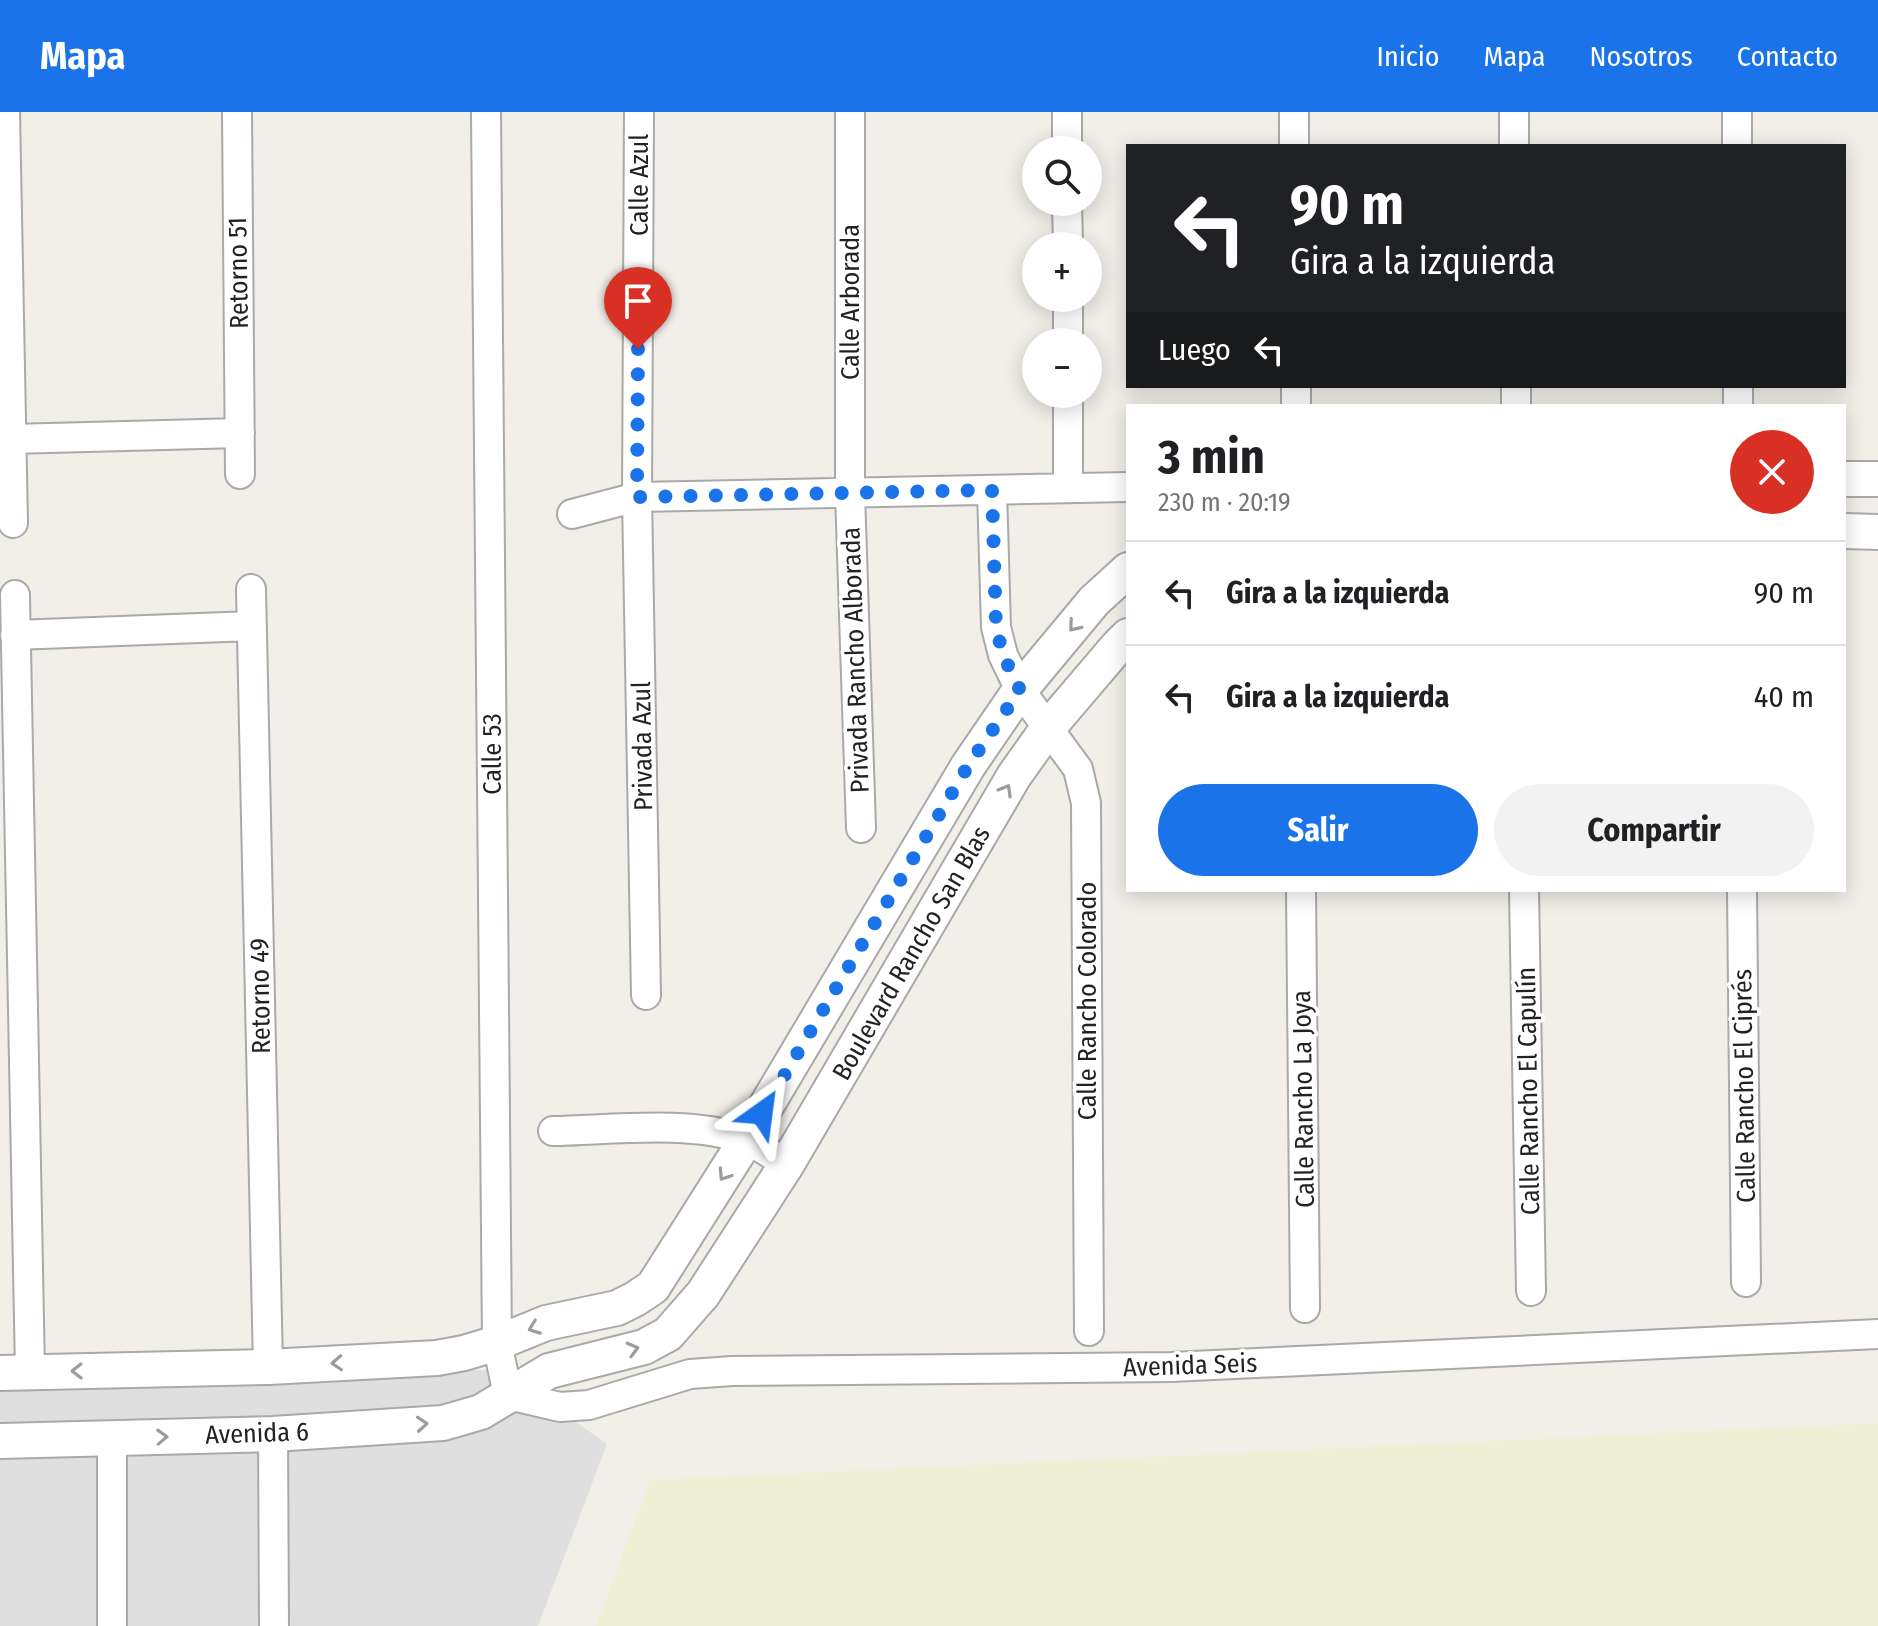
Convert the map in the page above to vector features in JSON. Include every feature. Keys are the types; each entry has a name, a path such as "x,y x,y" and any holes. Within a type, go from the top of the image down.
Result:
{"street":[{"path":"5,112 13,523"},
{"name":"Retorno 51","path":"237,112 240,474"},
{"name":"Calle 53","path":"486,112 497,1343 508,1395"},
{"name":"Calle Azul","path":"637,497 639,112"},
{"name":"Calle Arborada","path":"850,112 850,493"},
{"path":"1067,112 1067,136"},
{"path":"1294,112 1294,144"},
{"path":"1514,112 1514,144"},
{"path":"1737,112 1737,144"},
{"path":"1068,408 1068,488"},
{"path":"11,439 240,433"},
{"path":"1846,479 1878,479"},
{"path":"572,514 637,497 1126,487"},
{"name":"Calle Rancho Colorado","path":"992,490 996,627 1003,655 1020,690 1078,769 1086,803 1089,1331"},
{"name":"Privada Rancho Alborada","path":"850,493 861,828"},
{"name":"Privada Azul","path":"637,497 646,995"},
{"path":"1846,531 1878,532"},
{"name":"Boulevard Rancho San Blas","path":"497,1343 546,1323 617,1308 653,1287 746,1140 968,766 1020,690 1094,601 1126,572"},
{"name":"Retorno 49","path":"251,589 268,1367"},
{"path":"15,595 15,1373 268,1367 437,1358 497,1343"},
{"path":"15,635 252,626"},
{"name":"Boulevard Rancho San Blas","path":"508,1395 549,1371 644,1347 668,1334 703,1294 787,1164 1014,776 1048,728 1126,638"},
{"name":"Calle Rancho La Joya","path":"1301,892 1305,1308"},
{"name":"Calle Rancho El Capulín","path":"1524,892 1531,1291"},
{"name":"Calle Rancho El Ciprés","path":"1742,892 1746,1282"},
{"path":"553,1131 683,1128 713,1131 746,1140 787,1164"},
{"name":"Avenida Seis","path":"508,1395 560,1407 589,1405 690,1374 732,1371 1171,1367 1878,1334"},
{"name":"Avenida 6","path":"0,1441 273,1434 443,1423 481,1412 508,1395"},
{"path":"273,1434 274,1626"},
{"path":"112,1439 112,1626"}],"shaded area":[{"path":"502,1370 607,1444 538,1626 0,1626 0,1374"}],"green space":[{"path":"1878,1423 1878,1626 596,1626 650,1480"}],"route":[{"path":"638,349 637,497 992,490 996,627 1003,655 1020,690 968,766 762,1113"}]}
